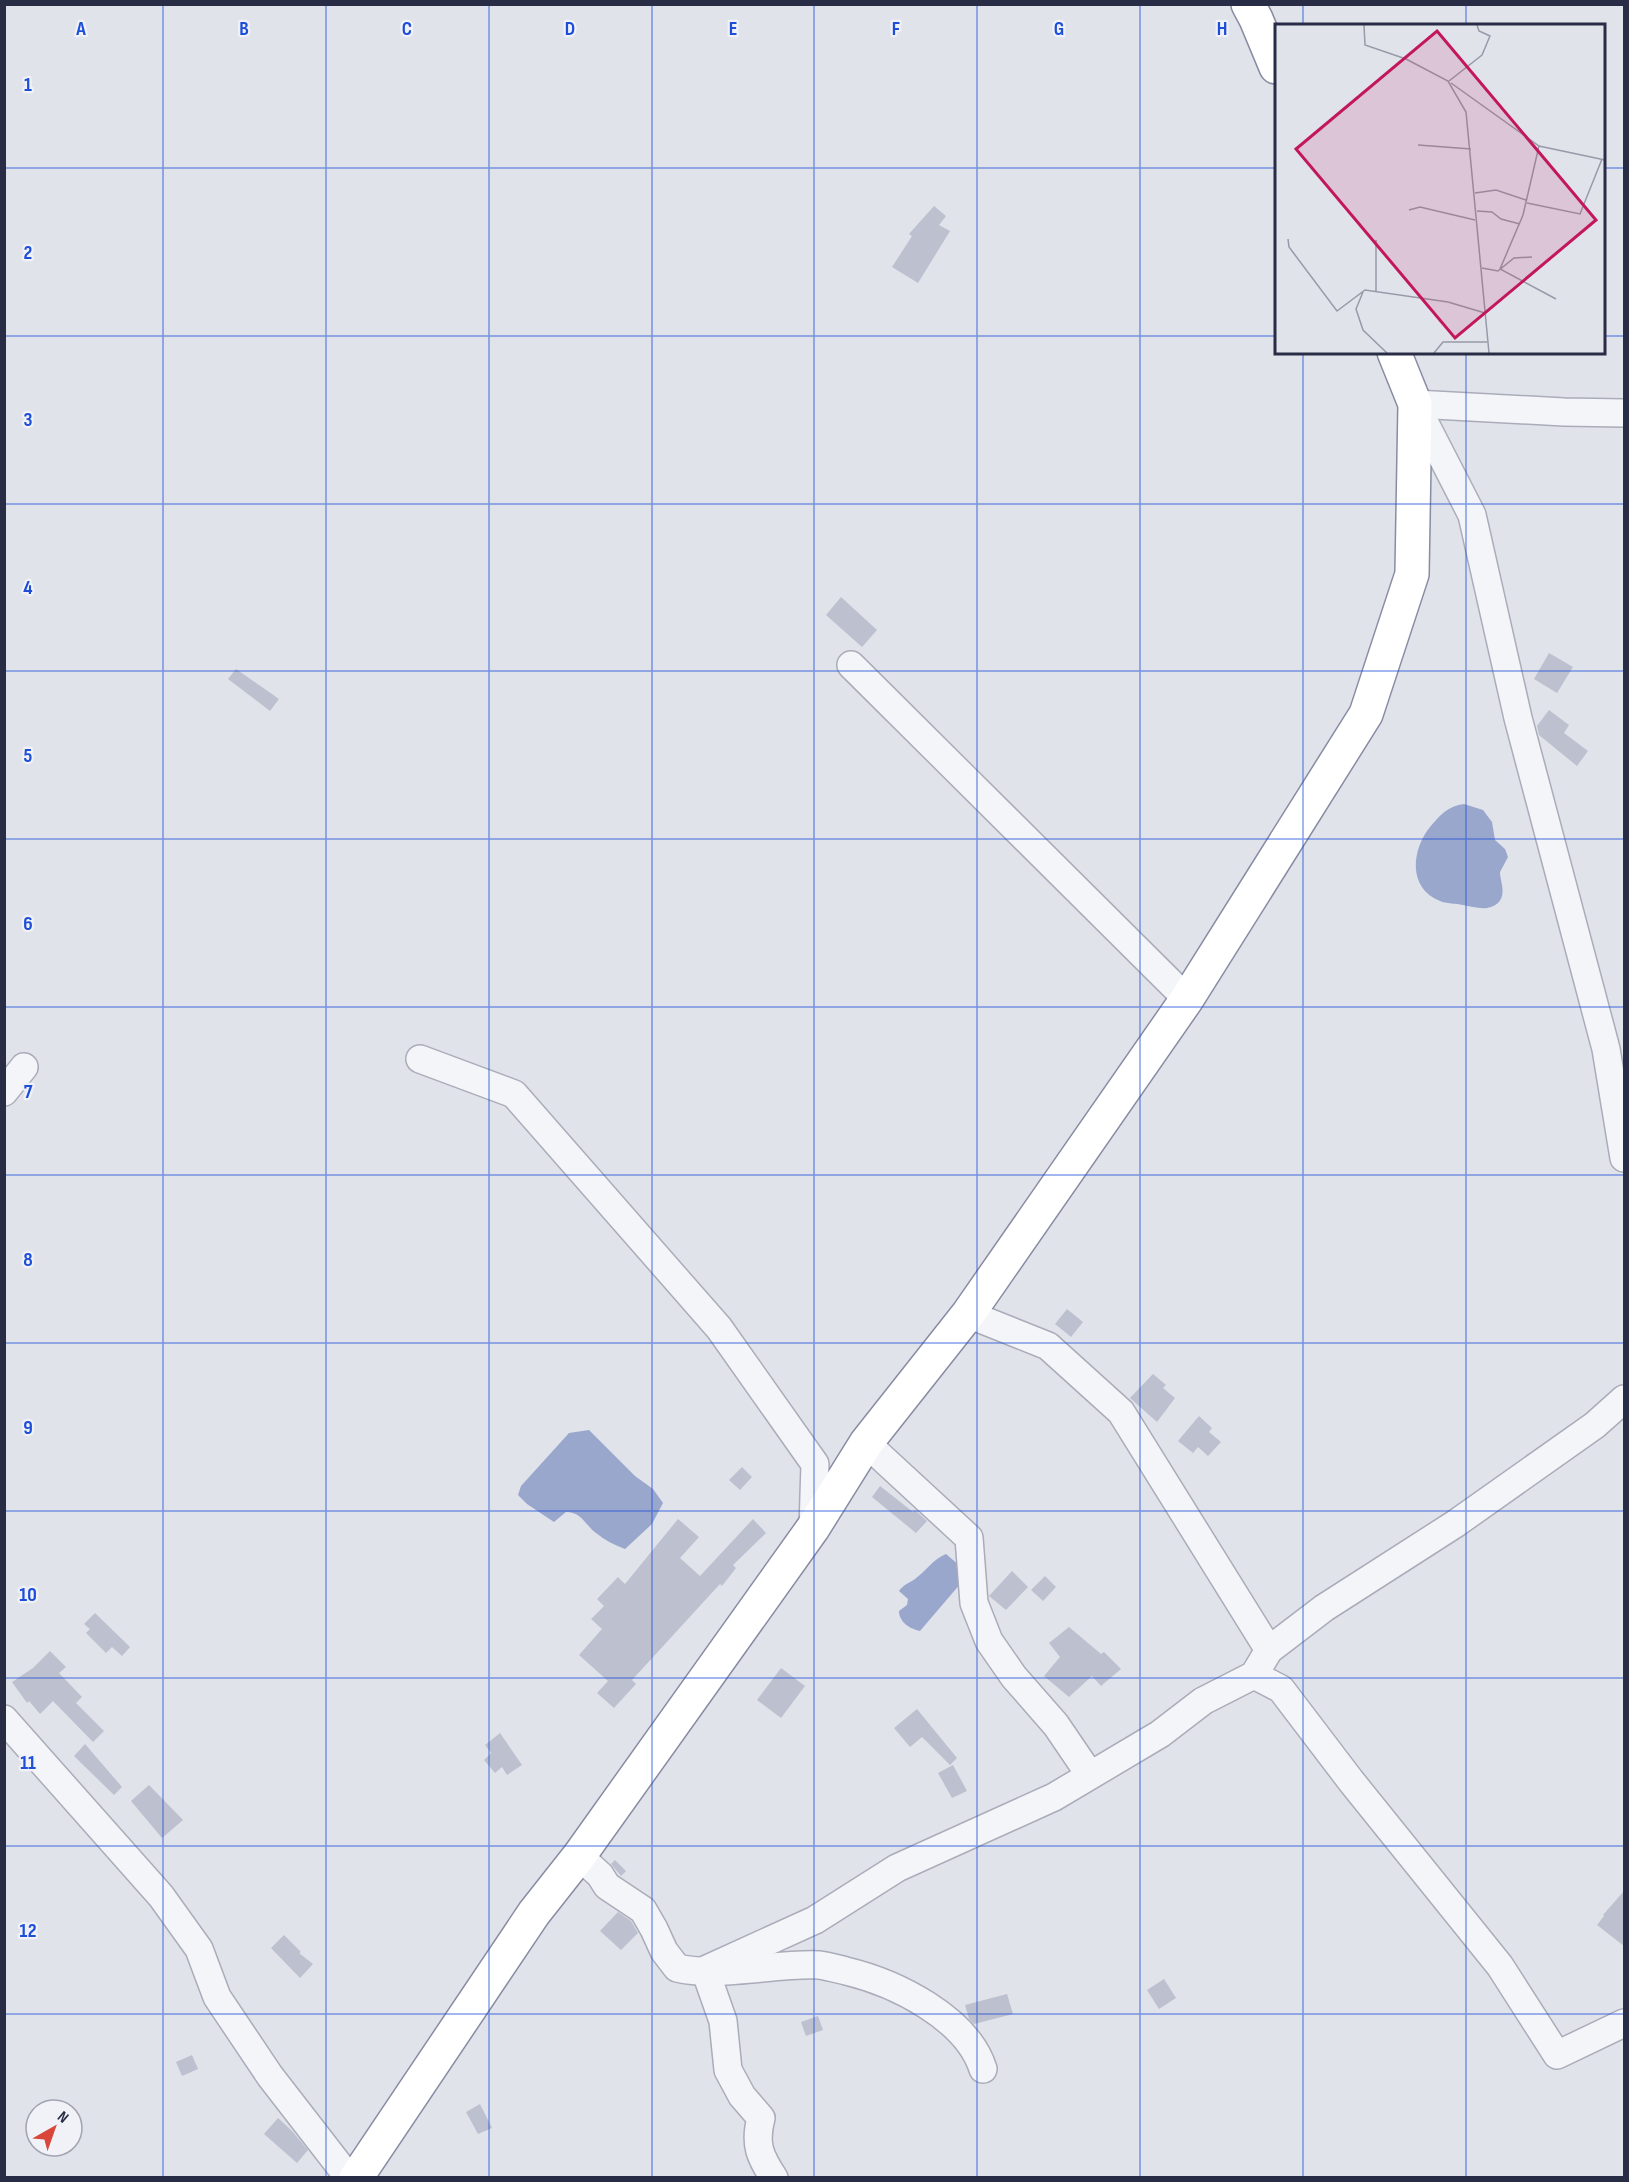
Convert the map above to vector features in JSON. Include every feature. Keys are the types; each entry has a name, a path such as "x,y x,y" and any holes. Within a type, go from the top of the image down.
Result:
{"highway":[{"path":"1248,4 1275,66"},
{"path":"356,2178 534,1913 579,1856 813,1528 866,1443 968,1314 1187,999 1366,714 1412,574 1415,404 1395,354"}],"street":[{"path":"1415,404 1624,413"},
{"path":"1415,404 1472,515 1518,718 1605,1049 1624,1158"},
{"path":"851,666 1187,999"},
{"path":"420,1059 514,1094 719,1328 815,1464 813,1528"},
{"path":"4,1092 24,1067"},
{"path":"968,1314 1048,1346 1121,1412 1269,1650"},
{"path":"705,1970 815,1920 897,1868 1054,1797 1160,1734 1203,1701 1254,1675 1269,1650 1324,1608 1455,1524 1586,1432 1624,1399"},
{"path":"866,1443 969,1538 974,1603 989,1641 1014,1677 1056,1725 1090,1775"},
{"path":"1254,1675 1281,1689 1351,1781 1500,1966 1557,2055 1624,2024"},
{"path":"4,1719 161,1896 199,1948 217,1997 270,2076 349,2178"},
{"path":"579,1856 600,1875 607,1886 643,1910 664,1951 677,1968 705,1970 821,1965 863,1975 906,1992 935,2010 965,2037 979,2054 983,2069"},
{"path":"705,1970 723,2020 728,2070 742,2096 760,2118 757,2132 761,2159 774,2178"}],"water":[{"path":"1464,804 1483,810 1492,822 1495,840 1505,849 1508,857 1500,872 1502,896 1494,906 1476,908 1445,903 1429,895 1418,878 1417,857 1424,836 1445,812"},
{"path":"589,1430 635,1476 653,1489 663,1503 652,1524 625,1549 599,1536 576,1514 566,1512 554,1522 527,1504 518,1495 521,1486 569,1433"},
{"path":"946,1554 960,1566 961,1583 920,1631 912,1629 903,1622 899,1615 899,1611 907,1605 908,1599 899,1591"}],"building":[{"path":"934,206 946,216 939,225 950,231 918,283 892,267 912,236 909,234"},
{"path":"841,597 877,630 862,647 826,615"},
{"path":"1549,653 1573,667 1557,693 1534,679"},
{"path":"236,669 279,699 270,711 228,679"},
{"path":"1549,710 1569,725 1564,733 1588,751 1577,766 1539,735 1537,726"},
{"path":"1067,1309 1083,1322 1071,1337 1055,1324"},
{"path":"1153,1374 1166,1385 1163,1388 1175,1398 1157,1422 1130,1398"},
{"path":"1199,1416 1212,1428 1209,1432 1221,1442 1208,1456 1198,1447 1193,1453 1178,1441"},
{"path":"742,1467 752,1477 740,1490 729,1480"},
{"path":"880,1486 927,1521 916,1533 872,1497"},
{"path":"678,1519 699,1537 680,1558 700,1576 753,1519 766,1533 733,1565 736,1568 722,1586 720,1584 632,1680 636,1684 614,1708 597,1693 608,1681 579,1655 602,1629 591,1619 604,1606 597,1599 618,1577 625,1584"},
{"path":"1012,1571 1028,1587 1006,1610 989,1596"},
{"path":"1045,1576 1056,1587 1043,1601 1031,1590"},
{"path":"95,1613 130,1647 122,1656 112,1647 106,1653 86,1633 90,1629 84,1624"},
{"path":"1069,1627 1101,1654 1104,1652 1121,1669 1101,1686 1092,1676 1069,1697 1044,1676 1060,1657 1049,1643"},
{"path":"50,1651 66,1667 59,1673 82,1697 76,1703 104,1731 93,1742 53,1701 40,1714 29,1701 27,1703 12,1682 33,1668"},
{"path":"781,1668 805,1686 781,1718 757,1700"},
{"path":"917,1709 957,1758 950,1765 922,1737 910,1747 894,1728"},
{"path":"500,1733 522,1765 507,1775 502,1767 495,1773 484,1760 491,1753 485,1745"},
{"path":"85,1744 122,1787 114,1795 74,1756"},
{"path":"953,1765 967,1791 952,1798 938,1773"},
{"path":"149,1785 183,1820 162,1838 131,1801"},
{"path":"615,1860 626,1871 621,1876 611,1864"},
{"path":"1624,1891 1624,1946 1597,1925"},
{"path":"618,1912 631,1921 638,1933 621,1950 600,1931"},
{"path":"284,1935 301,1952 299,1953 313,1964 300,1978 271,1948"},
{"path":"1164,1979 1176,1998 1159,2009 1147,1990"},
{"path":"1007,1994 1013,2014 974,2024 969,2019 965,2005"},
{"path":"818,2016 823,2030 806,2036 801,2022"},
{"path":"192,2055 198,2069 182,2076 176,2062"},
{"path":"480,2104 492,2128 478,2134 466,2112"},
{"path":"278,2118 308,2150 297,2163 264,2134"}]}
